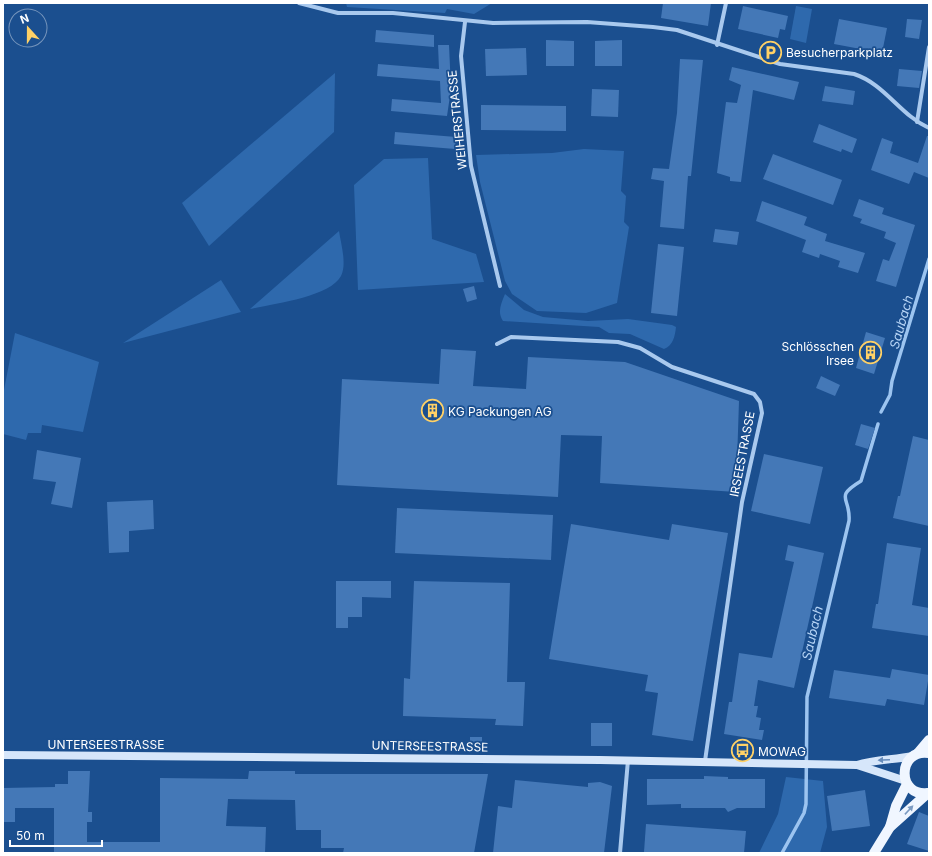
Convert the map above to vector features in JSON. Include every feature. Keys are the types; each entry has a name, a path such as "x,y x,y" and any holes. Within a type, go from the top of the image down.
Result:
{"main road":[{"path":"890,827 894,811 906,783 905,768 929,740"},
{"path":"916,755 929,753"},
{"path":"906,783 916,792 928,793"},
{"path":"874,853 890,827 928,793"}],"street":[{"path":"300,3 338,13 393,13 465,22 587,22 677,30 717,45 780,64 854,74 866,78 884,91 917,122 929,128"},
{"path":"717,45 726,3"},
{"name":"WEIHERSTRASSE","path":"465,22 461,56 471,166 500,286"},
{"path":"917,122 929,47"},
{"name":"IRSEESTRASSE","path":"497,344 511,337 618,342 640,348 672,366 754,394 760,402 762,413 742,502 705,761"},
{"name":"UNTERSEESTRASSE","path":"3,755 628,760 794,763 856,765 906,783"},
{"name":"UNTERSEESTRASSE","path":"856,765 869,761 897,759 916,755"},
{"path":"620,853 628,760"}],"shaded area":[{"path":"346,3 492,3 474,14 447,9 445,13 347,7"},
{"path":"796,6 812,9 806,43 790,39"},
{"path":"335,73 334,132 209,246 182,203"},
{"path":"584,149 624,151 621,191 626,196 624,222 629,227 617,303 586,313 537,311 512,294 505,281 480,182 476,155 552,153"},
{"path":"428,158 432,239 476,254 484,282 358,290 354,185 384,159"},
{"path":"339,231 344,266 341,276 335,283 325,289 300,298 250,309"},
{"path":"221,280 241,312 123,343"},
{"path":"505,294 524,310 543,317 588,321 628,319 672,325 676,327 675,334 670,346 664,349 630,334 609,333 599,327 503,321 500,311"},
{"path":"15,333 99,362 83,432 42,425 41,433 28,433 26,440 3,434 3,395"},
{"path":"786,777 823,781 827,827 820,853 759,853 778,814"}],"building":[{"path":"663,3 711,3 708,26 661,18"},
{"path":"743,6 788,16 785,30 780,29 778,38 738,29"},
{"path":"839,19 887,28 882,53 834,44"},
{"path":"907,19 922,20 919,39 905,37"},
{"path":"376,30 434,35 434,47 375,42"},
{"path":"546,40 574,41 574,66 546,66"},
{"path":"622,40 622,66 595,66 595,41"},
{"path":"438,45 449,45 451,89 447,116 391,111 392,99 441,103 440,81 377,76 378,64 439,69"},
{"path":"526,48 527,75 486,76 485,49"},
{"path":"680,59 703,60 691,176 688,176 684,229 660,227 664,181 651,179 653,168 669,169 677,113"},
{"path":"732,67 799,82 794,100 753,90 741,182 730,181 730,177 717,173 726,102 737,103 741,85 729,80"},
{"path":"899,69 922,71 919,88 897,86"},
{"path":"825,86 855,91 853,105 822,101"},
{"path":"592,89 619,90 618,117 591,116"},
{"path":"481,105 566,106 566,131 481,130"},
{"path":"819,124 857,139 852,153 842,149 841,152 813,142"},
{"path":"395,132 456,137 455,149 394,144"},
{"path":"927,136 929,136 929,178 914,172 909,184 871,170 882,138 893,142 890,153 918,163"},
{"path":"773,154 842,180 833,205 763,179"},
{"path":"859,199 884,208 882,214 915,225 896,287 876,281 883,259 889,261 896,243 884,238 886,232 860,223 862,219 853,216"},
{"path":"762,201 807,217 804,225 827,234 825,241 865,253 858,273 838,267 840,261 820,254 819,258 802,252 806,240 756,221"},
{"path":"715,229 739,232 737,245 713,242"},
{"path":"658,244 684,247 677,316 651,313"},
{"path":"474,286 477,299 467,302 463,289"},
{"name":"Schlösschen Irsee","path":"866,332 885,338 874,374 856,368"},
{"path":"441,349 476,351 473,386 526,389 528,357 625,362 739,401 736,492 600,483 602,436 561,435 558,497 337,485 342,379 439,384"},
{"path":"821,376 840,385 835,396 816,388"},
{"path":"861,424 875,428 868,449 855,445"},
{"path":"913,436 929,440 929,526 893,518 898,496 900,496"},
{"path":"37,450 81,458 72,508 51,504 56,482 33,479"},
{"path":"764,454 823,467 810,524 751,511"},
{"path":"153,500 154,529 129,531 129,552 109,553 107,502"},
{"path":"397,508 553,515 551,560 395,553"},
{"path":"571,524 669,540 672,524 728,533 693,741 652,735 658,693 645,691 648,675 549,659"},
{"path":"887,543 921,548 912,605 929,608 929,636 872,628 876,604 878,604"},
{"path":"788,545 824,553 794,688 758,680 754,706 758,706 756,717 761,718 759,730 764,730 762,740 724,734 729,702 732,702 739,653 772,658 794,562 785,560"},
{"path":"336,581 391,581 391,598 362,597 362,617 348,617 348,628 336,628"},
{"path":"414,581 510,583 507,682 525,682 523,726 495,725 496,719 403,716 404,678 410,679"},
{"path":"892,669 929,675 924,705 887,699 885,706 829,698 834,670 890,678"},
{"path":"591,723 612,723 612,746 591,746"},
{"path":"470,737 482,737 482,747 470,747"},
{"path":"68,771 90,771 88,812 92,812 92,822 87,822 87,842 160,842 160,778 248,779 249,771 295,771 295,774 488,774 474,853 343,853 344,848 321,848 321,830 296,830 295,800 228,799 226,826 266,827 265,853 54,853 54,808 15,808 15,822 3,822 3,788 55,787 55,784 68,784"},
{"path":"704,776 728,777 728,779 765,779 765,808 737,808 728,812 725,808 681,808 681,804 647,805 647,779 704,779"},
{"path":"515,780 588,787 588,783 600,782 612,786 604,853 493,853 498,806 512,808"},
{"path":"865,790 870,826 832,831 827,796"},
{"path":"919,812 929,816 929,851 907,844"},
{"path":"646,824 746,831 744,853 644,852"}],"waterway":[{"name":"Saubach","path":"881,412 890,395 892,381 929,259"},
{"name":"Saubach","path":"782,853 804,813 806,804 807,697 849,521 849,513 845,495 861,481 878,424"}],"place":[{"name":"Besucherparkplatz","path":"770,52"},
{"name":"Schlösschen Irsee","path":"870,353"},
{"name":"KG Packungen AG","path":"432,411"},
{"name":"MOWAG","path":"743,751"}]}
